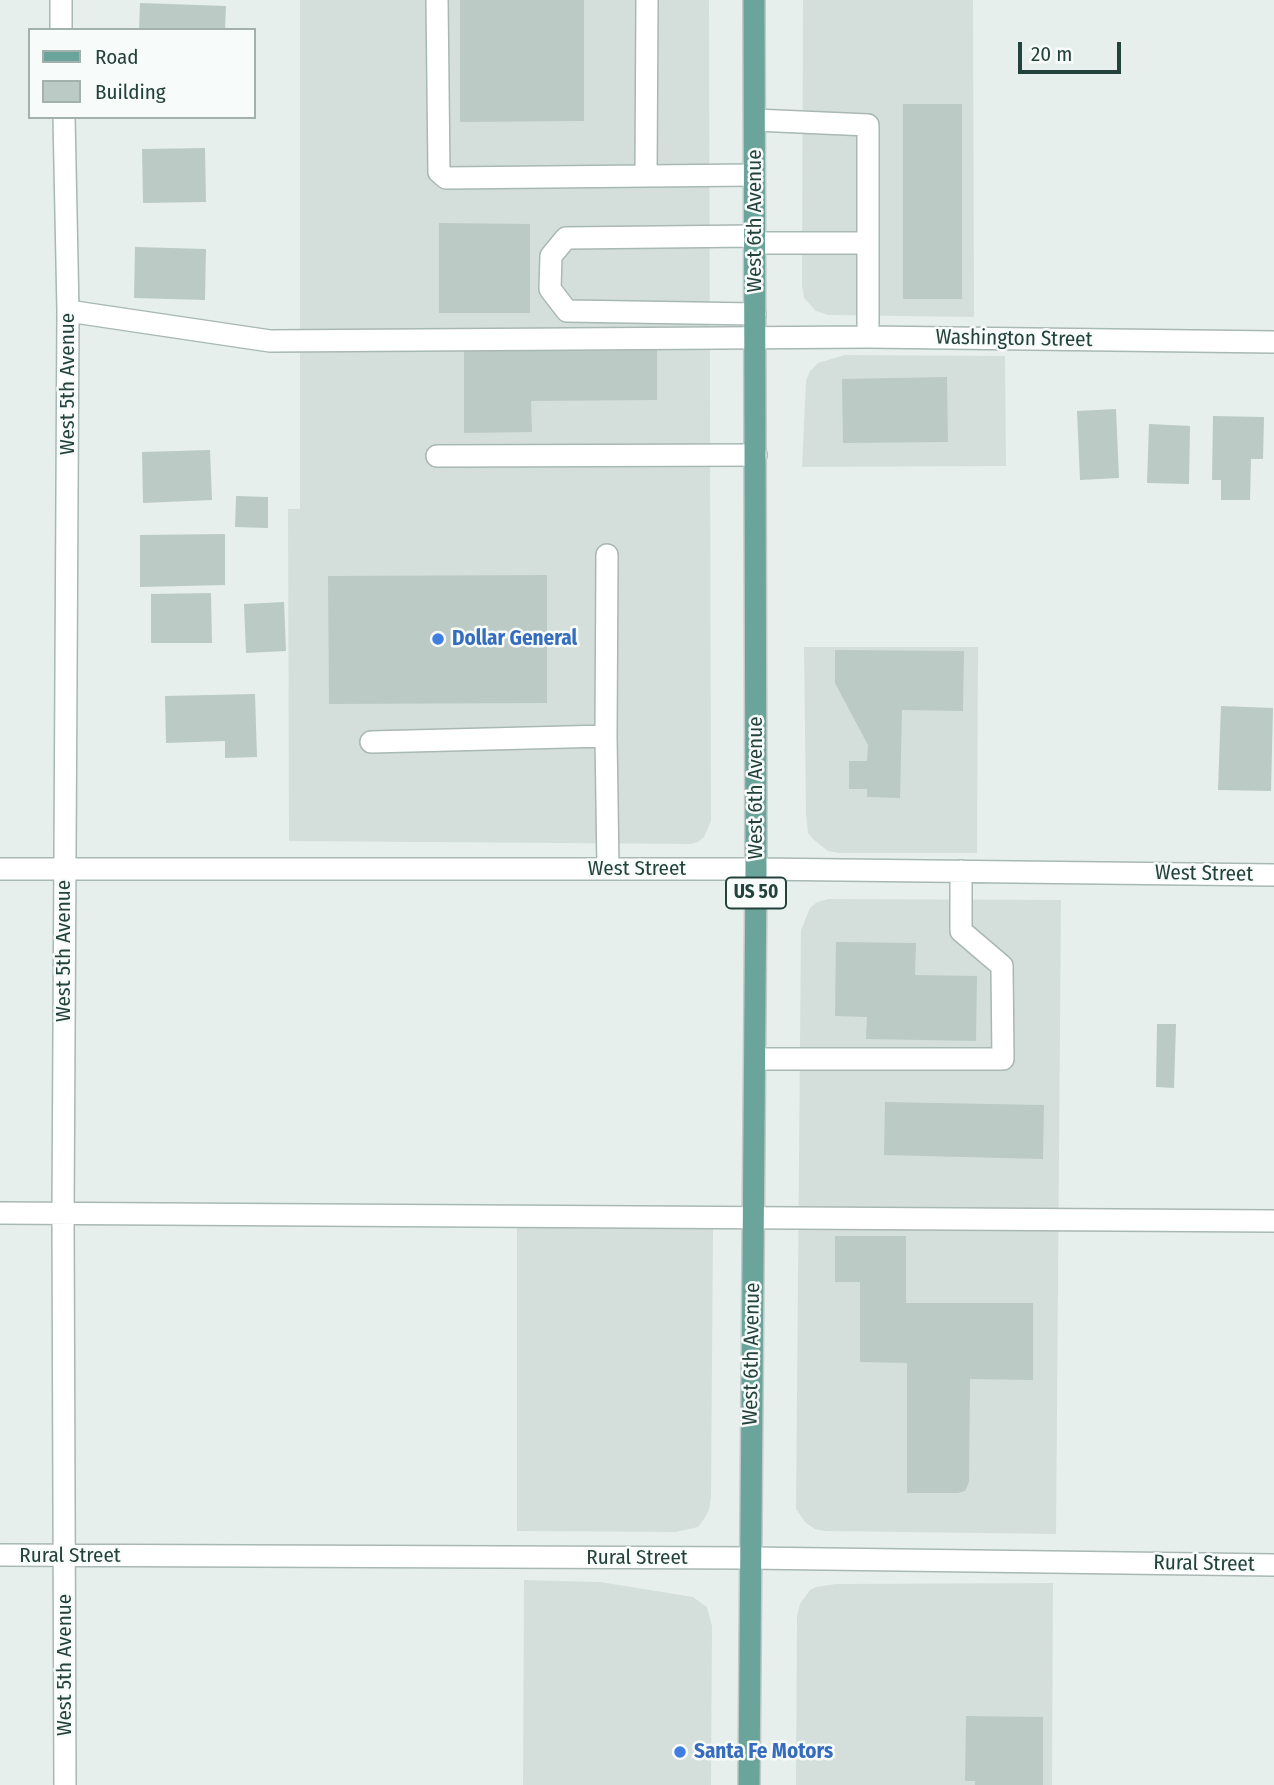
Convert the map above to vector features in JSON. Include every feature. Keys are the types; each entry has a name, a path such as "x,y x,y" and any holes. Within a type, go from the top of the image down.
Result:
{"main road":[{"name":"West 6th Avenue","path":"749,1785 756,869 754,0"}],"street":[{"path":"61,0 61,28"},
{"path":"437,0 439,172 446,178 754,175"},
{"path":"646,176 647,0"},
{"name":"West 5th Avenue","path":"64,119 68,312 63,1214 65,1785"},
{"path":"755,120 867,125 867,337"},
{"path":"755,314 567,312 550,289 551,257 566,238 754,239 867,243"},
{"name":"Washington Street","path":"68,312 270,341 867,337 1274,342"},
{"path":"437,456 755,455"},
{"path":"607,555 608,869"},
{"path":"371,742 606,736"},
{"name":"West Street","path":"0,869 756,869 1274,875"},
{"path":"755,1059 1003,1059 1002,966 961,931 961,871"},
{"path":"0,1213 1274,1221"},
{"name":"Rural Street","path":"0,1555 750,1558 1274,1565"}],"shaded area":[{"path":"300,0 709,0 711,821 704,837 698,842 289,841 288,509 300,509"},
{"path":"803,0 973,0 974,317 828,315 816,311 804,298"},
{"path":"845,355 1005,356 1006,466 802,467 806,381 810,371 818,363"},
{"path":"804,647 978,647 977,853 839,853 828,851 813,839 808,833 806,813"},
{"path":"829,899 1061,900 1056,1534 825,1531 806,1523 796,1509 801,930 810,908 817,902"},
{"path":"713,1226 711,1497 704,1519 698,1527 676,1532 517,1531 517,1227"},
{"path":"524,1580 600,1582 693,1597 707,1607 712,1626 711,1785 523,1785"},
{"path":"1053,1583 1052,1785 796,1785 797,1616 800,1604 810,1590 836,1584"}],"building":[{"path":"460,0 584,0 584,121 460,122"},
{"path":"140,3 226,6 225,28 139,28"},
{"path":"903,104 962,104 962,299 903,299"},
{"path":"205,148 206,202 143,203 142,149"},
{"path":"439,223 530,224 530,313 439,313"},
{"path":"135,247 206,249 205,300 134,298"},
{"path":"657,350 657,400 531,401 532,432 464,433 464,351"},
{"path":"947,377 948,442 843,443 842,379"},
{"path":"1116,409 1119,478 1080,480 1077,411"},
{"path":"1213,416 1264,417 1263,459 1251,459 1250,500 1221,500 1221,480 1212,480"},
{"path":"1149,424 1190,426 1189,484 1147,483"},
{"path":"210,450 212,500 143,503 142,452"},
{"path":"236,496 268,497 268,528 235,527"},
{"path":"225,534 225,585 140,587 140,535"},
{"name":"Dollar General","path":"547,575 547,703 329,704 328,576"},
{"path":"211,593 212,643 151,643 151,594"},
{"path":"284,602 286,651 246,653 244,604"},
{"path":"835,650 964,651 963,711 902,710 900,798 867,797 867,789 849,789 849,761 867,761 868,745 835,683"},
{"path":"255,694 257,757 225,758 225,741 166,743 165,696"},
{"path":"1221,706 1273,708 1271,791 1218,790"},
{"path":"836,942 916,943 915,975 977,976 976,1041 866,1039 867,1017 835,1016"},
{"path":"1157,1024 1176,1024 1174,1088 1156,1087"},
{"path":"885,1102 1044,1105 1043,1159 884,1155"},
{"path":"835,1236 906,1236 906,1303 1033,1303 1033,1380 970,1379 969,1482 965,1491 907,1493 907,1363 860,1362 860,1282 835,1282"},
{"path":"966,1716 1043,1717 1043,1785 975,1785 975,1781 965,1781"}],"place":[{"name":"Dollar General","path":"438,639"},
{"name":"Santa Fe Motors","path":"680,1752"}]}
